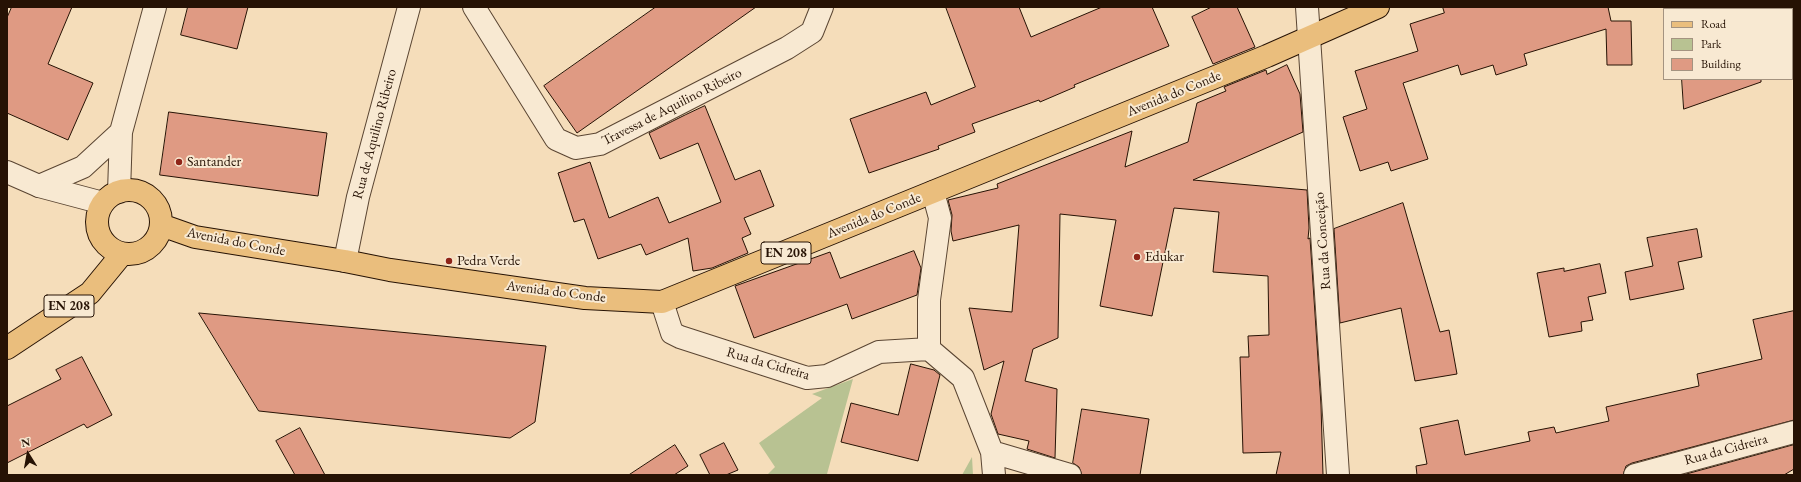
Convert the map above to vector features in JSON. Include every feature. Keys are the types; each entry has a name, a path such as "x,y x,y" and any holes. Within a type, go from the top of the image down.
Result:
{"main road":[{"name":"Avenida do Conde","path":"161,224 195,237 345,261 390,270 585,298 662,302 1310,39 1378,7"},
{"path":"130,190 149,197 156,204 160,214 161,224 158,235 148,248 133,254 122,254 112,250 98,233 98,217 111,197 130,190"},
{"name":"EN 208","path":"7,348 90,293 122,254"}],"street":[{"path":"7,172 39,186 111,197 121,132 155,7"},
{"name":"Rua de Aquilino Ribeiro","path":"345,261 358,196 409,7"},
{"name":"Travessa de Aquilino Ribeiro","path":"474,7 556,139 576,148 600,144 787,48 812,32 822,7"},
{"name":"Rua da Conceição","path":"1307,7 1338,475"},
{"path":"39,186 82,166 121,132"},
{"path":"932,192 940,218 929,300 929,349 963,378 992,452 994,475"},
{"name":"Rua da Cidreira","path":"662,302 672,332 680,337 808,378 827,376 879,352 929,349"},
{"name":"Rua da Cidreira","path":"1635,475 1794,432"},
{"path":"992,452 1070,475"}],"green space":[{"path":"853,379 827,474 829,475 767,475 775,467 759,443 822,398 812,394"},
{"path":"972,457 973,475 962,475"}],"building":[{"path":"12,7 72,7 48,64 93,83 68,140 7,113 7,18"},
{"path":"188,7 248,7 237,49 181,35"},
{"path":"656,7 756,7 577,133 544,86"},
{"path":"946,7 1019,7 1031,37 1102,7 1152,7 1169,46 1074,85 1075,87 1040,102 1039,100 972,124 975,132 938,146 939,149 869,173 850,119 926,92 931,105 975,87"},
{"path":"1212,7 1237,7 1255,47 1213,64 1192,17"},
{"path":"1443,7 1608,7 1611,21 1631,21 1632,65 1607,65 1606,29 1524,54 1527,65 1496,75 1493,65 1461,75 1458,65 1403,83 1428,159 1391,171 1388,162 1360,171 1343,117 1367,109 1355,71 1418,51 1410,24 1444,13"},
{"path":"1287,65 1300,94 1303,132 1193,180 1307,190 1309,228 1308,239 1310,238 1321,405 1323,475 1276,475 1281,452 1243,453 1240,357 1249,357 1248,336 1269,335 1268,276 1213,272 1219,212 1174,208 1152,316 1100,306 1116,220 1060,214 1058,338 1033,349 1025,381 1057,389 1055,458 1027,449 1029,441 998,434 991,414 1004,361 984,370 969,308 1012,312 1019,225 953,241 951,231 952,215 948,200 998,188 997,184 1132,131 1125,167 1188,142 1197,103 1226,91 1224,87 1266,70 1267,74"},
{"path":"1682,80 1761,80 1761,82 1684,109"},
{"path":"705,106 735,180 760,170 774,206 744,218 751,234 742,238 748,253 712,268 693,271 688,238 646,255 641,244 598,259 584,219 574,222 558,173 590,162 609,218 658,197 669,223 721,202 698,143 660,159 649,133"},
{"path":"169,112 327,133 318,196 160,175"},
{"path":"1403,203 1440,332 1449,330 1457,374 1415,381 1401,308 1340,323 1334,229"},
{"path":"1697,229 1702,257 1678,262 1684,289 1630,300 1625,272 1653,266 1647,238"},
{"path":"914,251 921,268 917,295 852,319 847,304 754,338 735,286 830,252 840,278"},
{"path":"1600,264 1606,293 1588,297 1593,320 1581,322 1582,331 1549,337 1537,273 1564,268 1564,271"},
{"path":"1794,311 1794,420 1632,463 1626,466 1623,475 1417,475 1416,466 1427,464 1420,428 1458,420 1465,455 1530,441 1528,432 1554,427 1556,433 1609,421 1606,407 1699,386 1697,374 1762,359 1753,320"},
{"path":"199,313 546,346 535,422 510,438 259,411"},
{"path":"82,357 112,415 87,428 84,424 7,463 7,406 61,379 56,370"},
{"path":"911,364 934,370 940,375 918,461 841,442 851,403 898,415"},
{"path":"1082,409 1149,419 1140,475 1082,475 1079,467 1073,463"},
{"path":"300,428 325,475 295,475 276,441"},
{"path":"724,443 738,470 726,475 710,475 700,455"},
{"path":"675,445 688,466 674,475 629,475"},
{"path":"1794,445 1794,469 1784,475 1683,475"}],"place":[{"name":"Santander","path":"179,162"},
{"name":"Edukar","path":"1137,257"},
{"name":"Pedra Verde","path":"449,261"}]}
